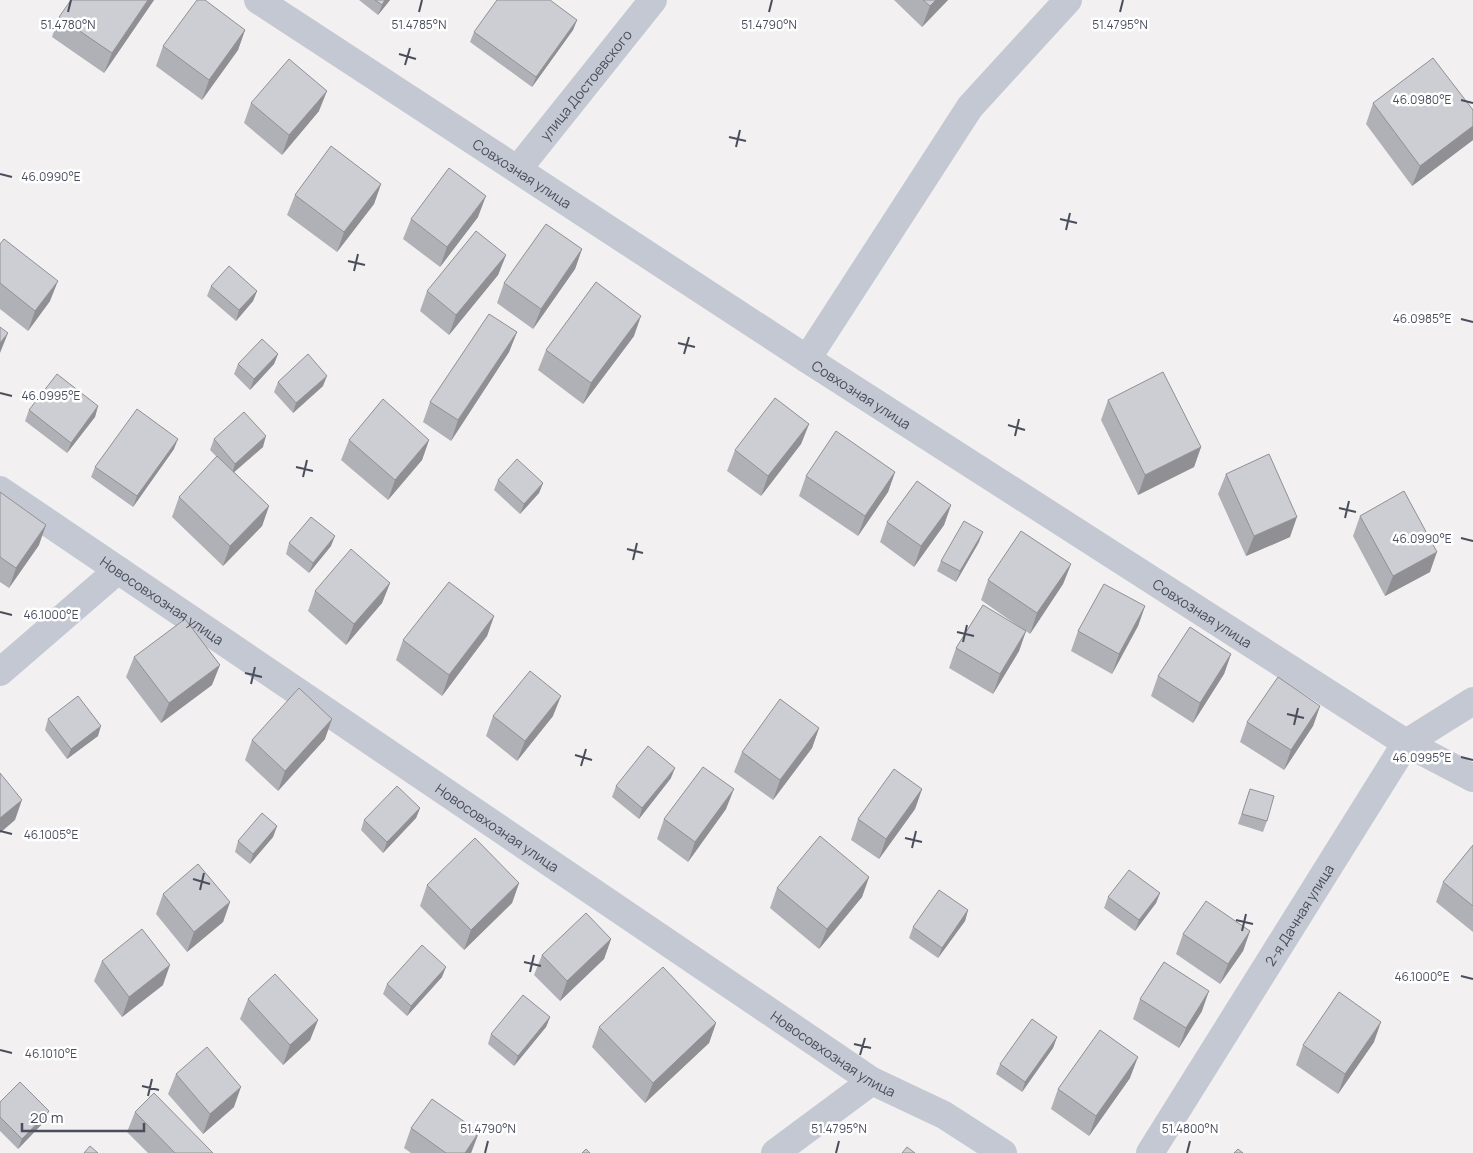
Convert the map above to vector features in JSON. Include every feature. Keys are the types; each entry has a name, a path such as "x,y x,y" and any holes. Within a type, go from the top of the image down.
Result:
{"street":[{"name":"Совхозная улица","path":"258,0 807,358 1406,742 1473,778"},
{"name":"улица Достоевского","path":"518,169 653,0"},
{"path":"807,358 970,107 1068,0"},
{"name":"Новосовхозная улица","path":"0,490 872,1081 944,1115 1003,1153"},
{"path":"0,672 118,570"},
{"name":"2-я Дачная улица","path":"1150,1153 1406,742 1473,701"},
{"path":"774,1153 872,1081"}],"building":[{"path":"71,0 148,0 112,53 59,17"},
{"path":"197,0 205,0 245,30 209,80 163,46"},
{"path":"375,0 385,0 382,5"},
{"path":"497,0 550,0 577,20 536,77 474,32"},
{"path":"923,0 936,0 930,6"},
{"path":"1433,58 1473,110 1473,126 1420,166 1373,103"},
{"path":"289,59 327,91 289,135 251,103"},
{"path":"331,146 381,184 344,232 295,195"},
{"path":"449,168 486,196 447,247 411,219"},
{"path":"546,224 582,249 541,309 504,283"},
{"path":"476,231 506,255 456,315 427,291"},
{"path":"4,239 58,281 35,311 0,283 0,244"},
{"path":"229,266 257,291 239,310 211,286"},
{"path":"596,282 641,316 591,383 546,350"},
{"path":"489,314 517,332 458,420 430,402"},
{"path":"0,327 8,333 0,343"},
{"path":"262,339 278,354 254,379 238,364"},
{"path":"308,354 327,376 296,403 278,382"},
{"path":"1163,372 1201,447 1145,475 1108,400"},
{"path":"57,374 98,406 71,443 29,410"},
{"path":"775,398 809,424 768,476 735,450"},
{"path":"383,399 429,440 395,480 349,440"},
{"path":"137,409 178,439 137,496 95,467"},
{"path":"244,412 266,436 235,464 214,439"},
{"path":"836,431 895,472 865,516 806,476"},
{"path":"1269,454 1297,517 1254,536 1226,474"},
{"path":"217,456 269,506 230,546 179,497"},
{"path":"517,459 543,483 524,504 498,480"},
{"path":"917,481 951,505 921,546 887,522"},
{"path":"1404,491 1437,552 1393,576 1360,516"},
{"path":"0,492 46,525 16,568 0,557"},
{"path":"311,517 335,536 313,563 289,543"},
{"path":"964,521 983,532 960,571 941,561"},
{"path":"1021,531 1071,564 1037,613 988,580"},
{"path":"351,549 390,583 354,624 315,591"},
{"path":"449,582 494,616 449,675 403,640"},
{"path":"1104,584 1145,606 1119,654 1078,631"},
{"path":"983,605 1026,631 1000,674 956,648"},
{"path":"185,619 220,665 169,703 134,657"},
{"path":"1190,627 1231,654 1200,703 1158,676"},
{"path":"530,671 561,696 525,741 493,716"},
{"path":"1278,677 1320,706 1291,750 1247,722"},
{"path":"299,688 332,719 285,771 252,740"},
{"path":"78,696 101,726 71,749 48,719"},
{"path":"780,699 819,728 780,780 742,752"},
{"path":"648,746 675,768 642,808 616,786"},
{"path":"703,767 734,789 695,842 664,819"},
{"path":"894,769 922,789 886,839 858,819"},
{"path":"0,773 22,800 0,818"},
{"path":"397,786 420,808 387,842 364,820"},
{"path":"1250,789 1274,796 1267,821 1242,814"},
{"path":"262,813 277,826 253,854 238,841"},
{"path":"820,836 869,877 827,929 777,888"},
{"path":"475,838 519,883 471,930 427,885"},
{"path":"1473,845 1473,906 1443,882"},
{"path":"198,864 230,902 194,932 163,894"},
{"path":"1129,870 1160,893 1139,920 1108,897"},
{"path":"939,890 968,910 942,948 913,927"},
{"path":"1206,901 1250,931 1228,964 1183,934"},
{"path":"586,913 611,939 567,981 542,955"},
{"path":"142,929 170,965 129,997 102,961"},
{"path":"422,945 446,967 411,1006 387,984"},
{"path":"1164,962 1209,991 1186,1028 1140,999"},
{"path":"663,967 716,1023 653,1083 599,1027"},
{"path":"275,974 318,1020 290,1045 248,999"},
{"path":"1339,992 1381,1022 1345,1074 1303,1045"},
{"path":"523,995 550,1017 518,1056 491,1034"},
{"path":"1032,1019 1057,1037 1025,1082 1000,1064"},
{"path":"1100,1030 1138,1057 1096,1116 1058,1089"},
{"path":"207,1047 241,1087 210,1114 176,1074"},
{"path":"20,1082 49,1111 22,1139 0,1117 0,1102"},
{"path":"154,1093 213,1153 175,1153 135,1112"},
{"path":"432,1099 479,1132 465,1153 446,1153 411,1128"},
{"path":"90,1146 98,1153 84,1153"},
{"path":"907,1147 915,1153 902,1153"},
{"path":"586,1149 590,1153 582,1153"},
{"path":"1238,1149 1243,1153 1234,1153"}]}
